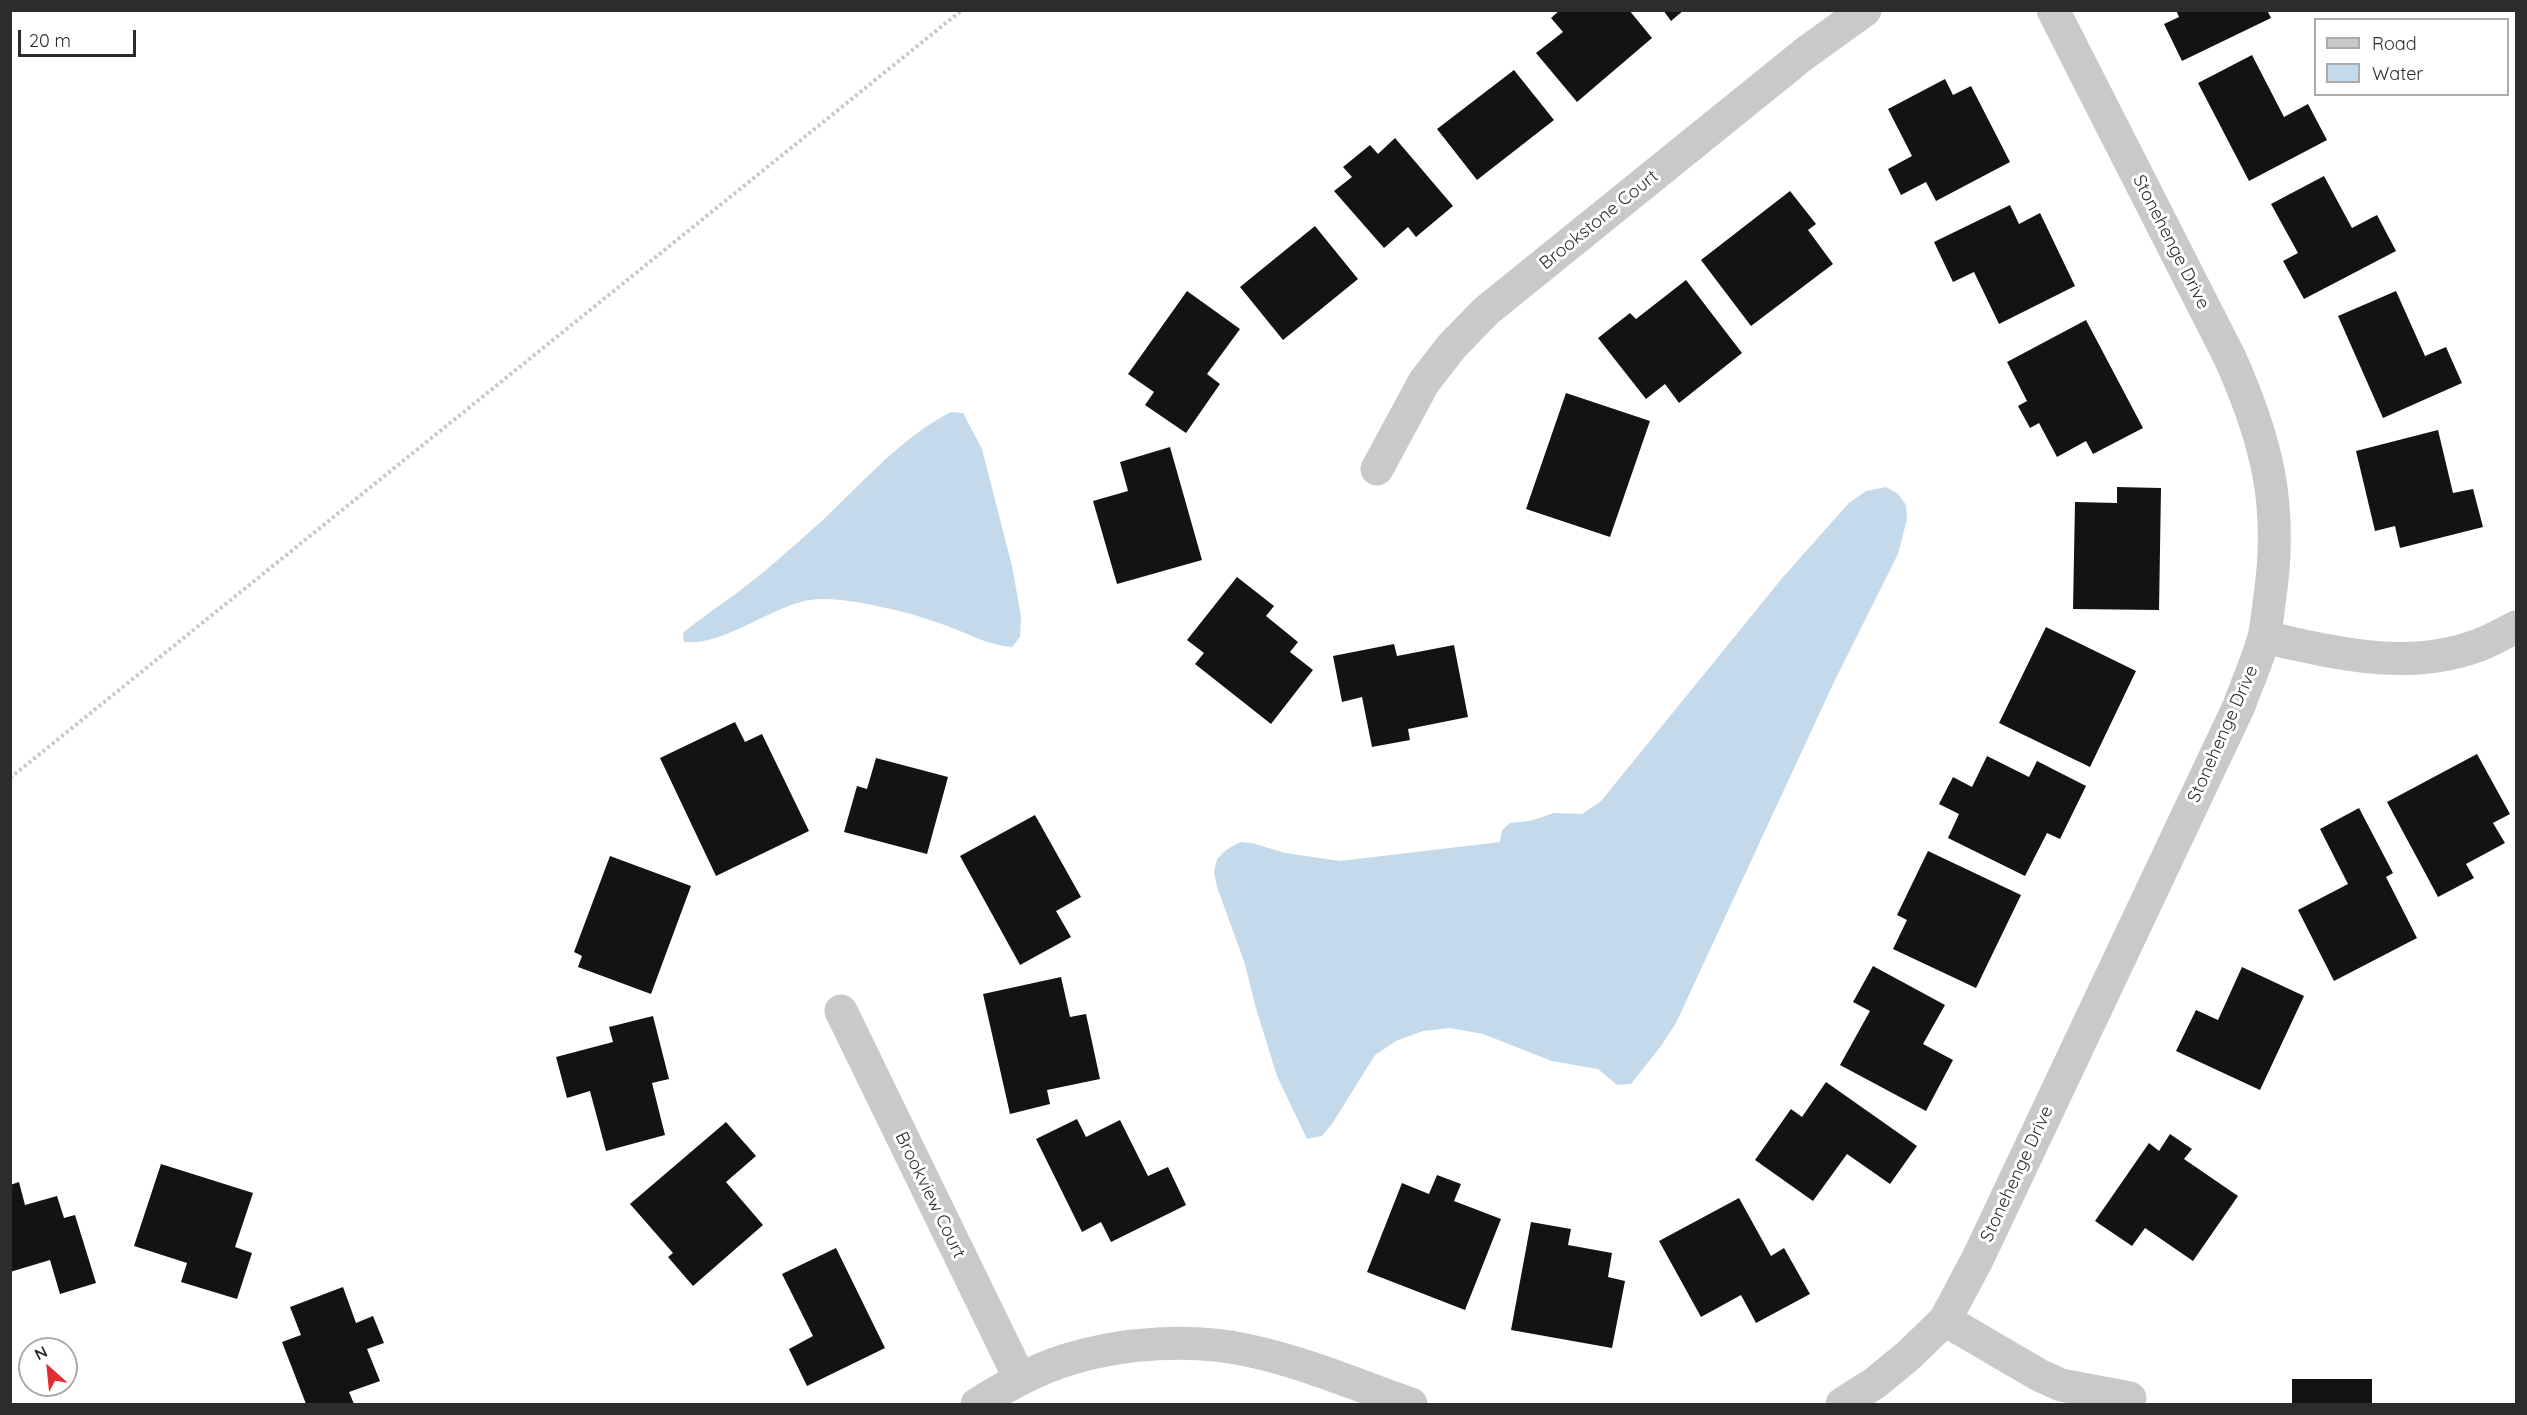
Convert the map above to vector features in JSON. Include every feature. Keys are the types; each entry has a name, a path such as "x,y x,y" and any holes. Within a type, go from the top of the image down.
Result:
{"street":[{"name":"Brookstone Court","path":"1377,470 1424,382 1452,346 1486,311 1804,54 1865,10"},
{"name":"Stonehenge Drive","path":"1842,1404 1875,1383 1909,1356 1945,1320 1978,1258 2234,716 2264,636 2273,575 2276,522 2269,466 2252,408 2225,347 2053,10"},
{"path":"2264,636 2344,655 2388,658 2432,656 2478,646 2517,627"},
{"name":"Brookview Court","path":"841,1011 1020,1379"},
{"path":"1945,1320 2039,1375 2061,1385 2130,1398"},
{"path":"977,1404 1020,1379 1066,1360 1117,1349 1164,1345 1210,1345 1251,1351 1301,1365 1411,1404"}],"path":[{"path":"10,778 962,10"}],"water":[{"path":"951,412 963,413 982,449 1012,566 1021,616 1020,637 1012,647 984,641 913,615 850,601 823,599 788,606 718,637 701,642 684,642 683,633 776,561 892,453 930,424"},
{"path":"1886,487 1898,494 1906,505 1907,519 1898,554 1834,682 1676,1023 1631,1084 1617,1085 1598,1069 1552,1061 1483,1034 1450,1028 1423,1031 1396,1041 1375,1055 1332,1124 1322,1136 1307,1139 1277,1076 1245,964 1217,887 1214,872 1217,859 1226,850 1240,842 1252,843 1285,853 1340,861 1500,842 1502,830 1510,823 1530,821 1554,813 1582,814 1601,801 1783,577 1849,503 1866,491"}],"building":[{"path":"1560,10 1629,10 1652,38 1577,102 1536,53 1563,32 1551,18"},
{"path":"1663,10 1684,10 1671,21"},
{"path":"2176,10 2267,10 2271,18 2182,61 2164,24 2179,17"},
{"path":"2252,55 2284,117 2308,104 2327,140 2249,181 2198,83"},
{"path":"1514,70 1554,120 1477,180 1437,129"},
{"path":"1945,79 1953,95 1971,86 2010,162 1936,201 1926,182 1901,195 1888,169 1912,156 1888,109"},
{"path":"1395,138 1453,206 1416,237 1408,227 1384,248 1334,191 1352,177 1343,167 1370,145 1378,154"},
{"path":"2324,176 2352,228 2377,215 2396,251 2304,299 2283,261 2298,253 2271,204"},
{"path":"1790,191 1816,224 1808,230 1833,264 1751,326 1701,260"},
{"path":"2010,205 2019,224 2040,213 2075,286 1999,324 1974,272 1953,282 1934,242"},
{"path":"1315,226 1358,279 1283,340 1240,287"},
{"path":"1686,280 1742,353 1679,403 1665,384 1646,399 1598,338 1630,313 1636,319"},
{"path":"1187,291 1240,329 1207,374 1220,384 1186,433 1145,405 1154,392 1128,374"},
{"path":"2396,291 2425,356 2446,347 2462,383 2383,418 2338,316"},
{"path":"2086,320 2143,428 2093,454 2086,441 2057,457 2039,423 2030,428 2018,406 2027,401 2007,362"},
{"path":"1566,393 1650,421 1610,537 1526,509"},
{"path":"2438,430 2453,493 2473,489 2483,527 2400,548 2395,526 2375,531 2356,451"},
{"path":"1170,447 1202,560 1117,584 1093,501 1128,491 1120,462"},
{"path":"2117,487 2161,488 2159,610 2073,609 2075,502 2117,503"},
{"path":"1237,577 1274,606 1266,616 1298,642 1290,652 1313,670 1271,724 1195,664 1204,653 1187,640"},
{"path":"2046,627 2136,671 2090,767 1999,723"},
{"path":"1394,644 1397,656 1454,645 1468,717 1408,729 1410,740 1372,747 1362,697 1342,702 1333,656"},
{"path":"735,722 745,742 762,734 809,831 716,876 660,758"},
{"path":"2477,754 2510,814 2493,823 2505,843 2466,864 2474,878 2438,897 2387,802"},
{"path":"1987,756 2029,777 2037,761 2086,786 2060,839 2047,833 2025,876 1948,838 1959,814 1939,804 1953,777 1972,787"},
{"path":"876,758 948,777 927,854 844,832 857,786 867,789"},
{"path":"2359,808 2393,873 2386,877 2417,938 2334,981 2298,910 2348,884 2320,829"},
{"path":"1035,815 1081,897 1056,911 1071,937 1020,965 960,856"},
{"path":"1928,851 2021,895 1976,988 1893,949 1907,920 1897,915"},
{"path":"610,856 691,886 651,994 578,967 582,956 574,952"},
{"path":"1873,966 1945,1005 1923,1044 1953,1060 1926,1111 1840,1065 1870,1011 1853,1002"},
{"path":"2242,967 2304,996 2260,1090 2176,1051 2196,1010 2218,1020"},
{"path":"1061,977 1070,1017 1086,1014 1100,1079 1047,1090 1050,1104 1010,1114 983,994"},
{"path":"653,1016 669,1079 652,1083 665,1135 606,1151 590,1091 567,1098 556,1057 613,1042 609,1027"},
{"path":"1826,1082 1917,1146 1890,1184 1847,1154 1813,1201 1755,1160 1791,1109 1802,1117"},
{"path":"1077,1119 1086,1137 1120,1120 1148,1176 1168,1167 1186,1205 1111,1242 1101,1222 1082,1232 1036,1139"},
{"path":"726,1122 756,1156 726,1182 763,1225 693,1286 668,1257 673,1253 630,1204"},
{"path":"2170,1134 2192,1149 2184,1159 2238,1196 2193,1261 2145,1228 2132,1246 2095,1221 2149,1143 2159,1151"},
{"path":"161,1164 253,1193 235,1247 252,1253 237,1299 181,1282 187,1263 134,1246"},
{"path":"1437,1175 1461,1184 1454,1201 1501,1219 1465,1310 1367,1272 1402,1183 1429,1194"},
{"path":"19,1182 25,1205 57,1196 64,1218 75,1215 96,1283 60,1294 50,1260 10,1272 10,1185"},
{"path":"1739,1198 1771,1256 1784,1248 1810,1294 1756,1323 1741,1295 1701,1317 1659,1241"},
{"path":"1531,1222 1571,1229 1568,1245 1612,1253 1608,1277 1625,1281 1612,1348 1511,1330"},
{"path":"836,1248 885,1348 807,1386 789,1349 813,1336 782,1274"},
{"path":"343,1287 356,1323 373,1316 384,1343 367,1349 380,1381 349,1392 354,1404 306,1404 282,1342 301,1335 290,1307"},
{"path":"2292,1379 2372,1379 2372,1404 2292,1404"}]}
